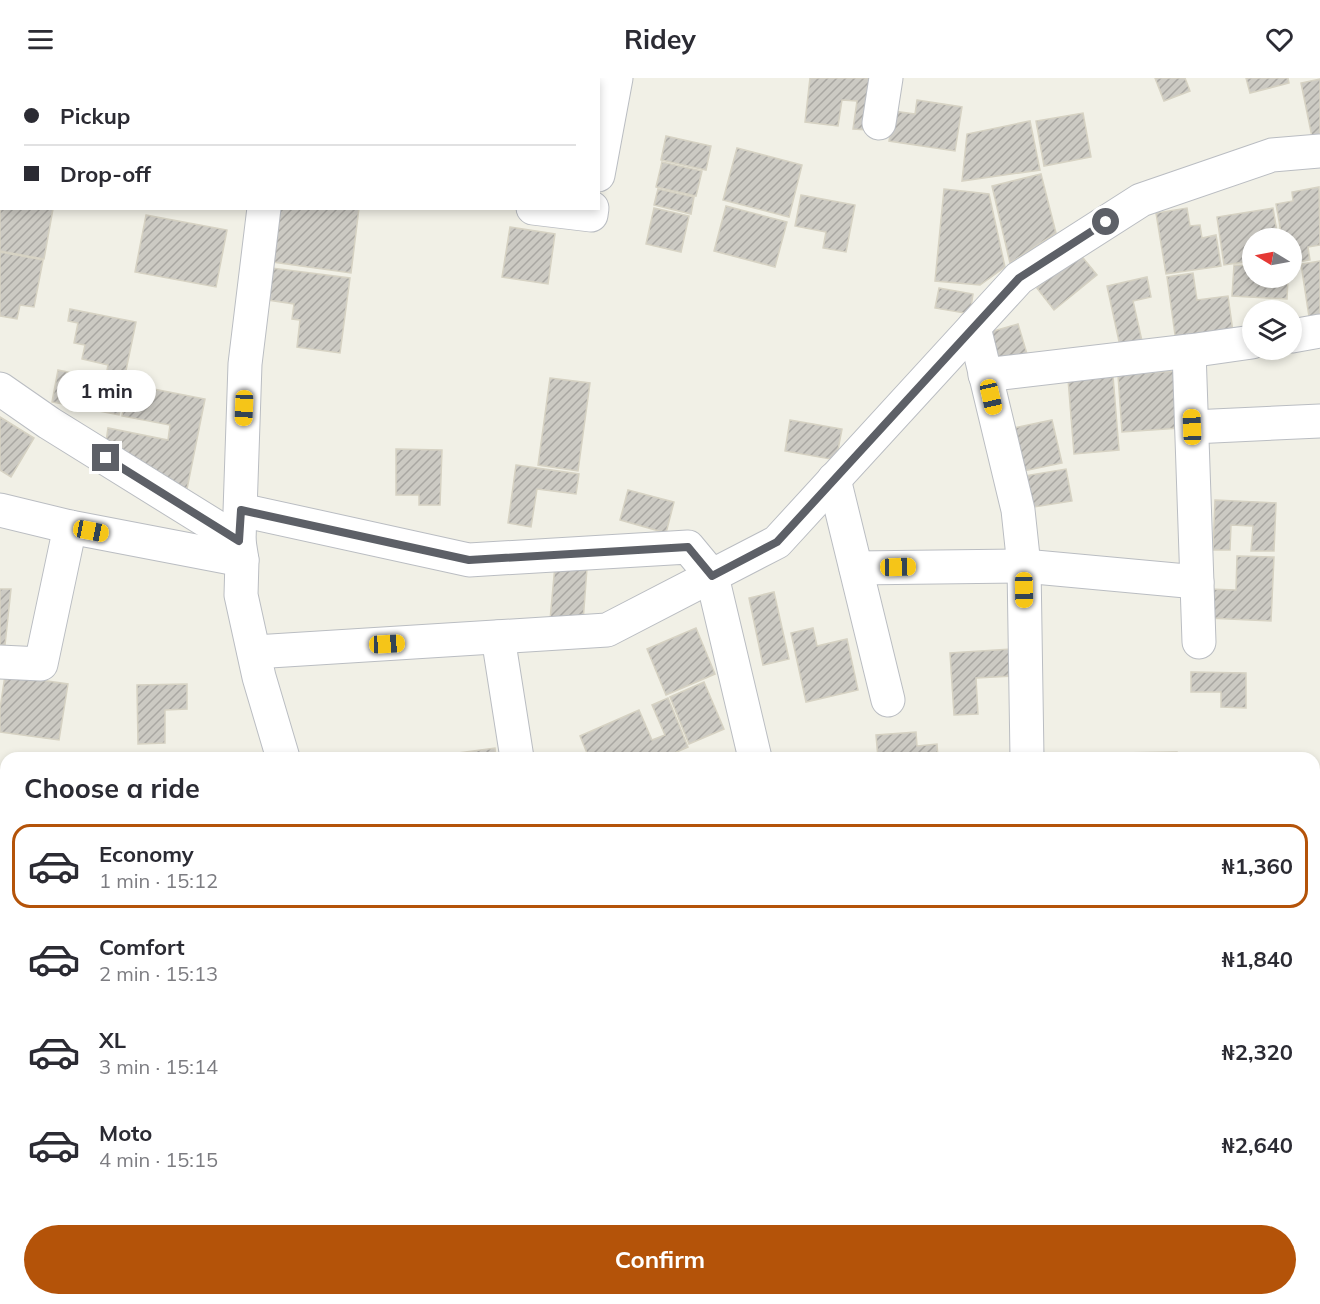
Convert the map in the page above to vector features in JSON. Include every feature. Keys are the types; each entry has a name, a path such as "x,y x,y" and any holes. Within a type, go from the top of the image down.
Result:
{"street":[{"path":"600,164 616,78"},
{"path":"879,123 886,78"},
{"path":"254,651 607,630 777,542 1019,278 1141,200 1272,155 1320,151"},
{"path":"264,210 245,364 240,537 241,595 281,752"},
{"path":"550,210 591,215 592,210"},
{"path":"974,327 1018,510 1024,566 1027,752"},
{"path":"1302,334 1320,331"},
{"path":"985,375 1242,343"},
{"path":"1189,351 1199,642"},
{"path":"0,389 49,423 240,537"},
{"path":"1192,427 1320,421"},
{"path":"834,479 888,700"},
{"path":"0,510 70,527 240,537 469,560 688,547 712,576 754,752"},
{"path":"0,662 41,664 70,527"},
{"path":"856,568 1024,566 1197,582"},
{"path":"498,637 516,752"}],"building":[{"path":"810,78 876,78 869,130 853,129 857,101 842,100 838,126 805,122"},
{"path":"1155,78 1185,78 1190,91 1164,101"},
{"path":"1246,78 1288,78 1289,83 1250,93"},
{"path":"1320,79 1320,136 1312,137 1301,83"},
{"path":"917,100 962,107 955,151 889,141 894,111 915,114"},
{"path":"1083,113 1091,157 1044,166 1036,121"},
{"path":"1030,121 1040,170 962,181 967,134"},
{"path":"666,136 711,146 706,170 661,160"},
{"path":"737,148 802,165 789,217 723,200"},
{"path":"662,162 702,171 696,196 656,187"},
{"path":"1041,174 1056,233 1010,263 992,186"},
{"path":"1319,187 1320,245 1308,247 1310,260 1302,261 1302,228 1280,228 1276,204 1293,201 1292,192"},
{"path":"658,189 694,197 691,214 654,205"},
{"path":"944,189 989,194 1005,267 980,285 935,281"},
{"path":"801,195 855,205 846,252 823,248 826,232 795,226"},
{"path":"726,206 787,222 775,267 714,251"},
{"path":"654,208 689,216 681,252 646,244"},
{"path":"1187,208 1190,226 1200,225 1202,238 1216,235 1221,266 1166,274 1156,213"},
{"path":"1273,208 1276,228 1242,228 1242,262 1224,265 1217,217"},
{"path":"0,210 53,210 44,259 0,251"},
{"path":"280,210 359,210 351,273 273,262"},
{"path":"146,215 227,230 216,287 135,272"},
{"path":"510,227 555,234 548,284 502,277"},
{"path":"0,252 43,260 34,307 20,305 17,319 0,316"},
{"path":"1079,253 1097,275 1054,310 1037,288"},
{"path":"1320,261 1320,321 1310,323 1302,264"},
{"path":"1234,265 1242,265 1242,288 1288,288 1287,299 1232,296"},
{"path":"271,268 350,278 340,353 297,347 300,320 292,319 294,304 268,300"},
{"path":"1193,273 1197,300 1228,296 1233,332 1176,342 1167,277"},
{"path":"1147,277 1151,297 1133,301 1142,341 1120,346 1107,286"},
{"path":"939,288 973,294 970,314 935,308"},
{"path":"70,309 136,322 124,380 106,376 108,365 82,359 85,345 74,343 78,323 68,321"},
{"path":"1018,324 1027,354 992,364 983,334"},
{"path":"58,370 126,384 119,415 52,402"},
{"path":"1176,371 1180,428 1122,432 1118,375"},
{"path":"1113,376 1119,450 1074,454 1068,379"},
{"path":"550,378 590,383 578,471 538,465"},
{"path":"128,384 205,399 185,499 105,449 108,428 168,440 170,425 122,416"},
{"path":"0,417 34,438 11,477 0,470"},
{"path":"790,420 842,429 836,460 785,451"},
{"path":"1052,420 1062,463 1018,472 1009,429"},
{"path":"396,449 442,450 440,505 419,505 419,495 396,495"},
{"path":"516,465 579,474 576,494 537,489 531,527 508,523"},
{"path":"1066,469 1072,501 1028,508 1024,476"},
{"path":"628,490 674,502 666,533 620,520"},
{"path":"1215,500 1276,503 1274,551 1251,551 1253,526 1231,525 1230,550 1213,550"},
{"path":"1237,556 1274,557 1271,621 1208,618 1209,589 1236,590"},
{"path":"555,565 587,568 583,622 550,620"},
{"path":"0,589 11,589 5,645 0,645"},
{"path":"774,592 789,659 763,665 749,598"},
{"path":"696,628 715,674 666,695 647,649"},
{"path":"813,628 817,646 847,639 858,690 806,702 791,633"},
{"path":"1011,649 1013,676 976,678 978,714 954,715 950,653"},
{"path":"1191,672 1246,673 1246,708 1221,707 1221,692 1191,692"},
{"path":"5,675 68,684 59,740 0,732 0,709"},
{"path":"704,682 724,729 689,744 670,697"},
{"path":"187,684 187,709 165,710 165,743 138,744 137,685"},
{"path":"668,698 688,747 677,752 587,752 580,736 639,710 652,740 665,735 652,705"},
{"path":"916,732 917,746 937,744 938,752 877,752 876,735"},
{"path":"495,748 495,752 465,752"}],"route":[{"path":"106,458 239,541 241,510 469,560 688,547 712,576 777,542 1019,278 1106,222"}]}
